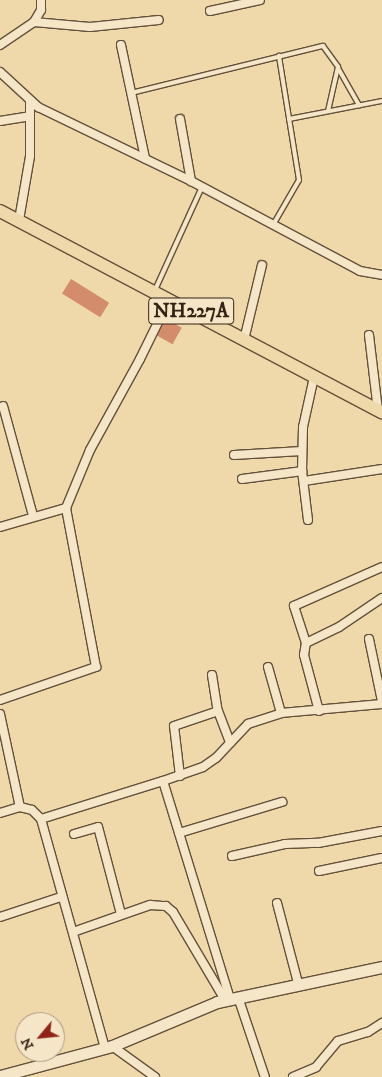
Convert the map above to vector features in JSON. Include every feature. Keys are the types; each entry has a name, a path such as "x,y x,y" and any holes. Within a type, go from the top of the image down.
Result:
{"highway":[{"name":"NH227A","path":"0,211 75,253 154,292 380,412"}],"main road":[{"path":"0,1076 21,1074 109,1047 231,999 298,983 382,967"}],"street":[{"path":"0,45 34,22 41,10 41,0"},
{"path":"210,11 260,0"},
{"path":"34,22 90,27 159,20"},
{"path":"121,45 145,158"},
{"path":"0,72 30,102 202,186 360,271 382,275"},
{"path":"19,220 30,156 30,102"},
{"path":"0,122 30,116"},
{"path":"180,119 191,181"},
{"path":"244,340 262,265"},
{"path":"0,700 96,667 66,508 90,450 140,359 169,300"},
{"path":"369,335 380,412"},
{"path":"308,520 302,471 302,451 304,412 314,377"},
{"path":"3,406 33,516"},
{"path":"234,455 302,451"},
{"path":"304,480 382,469"},
{"path":"242,479 302,471"},
{"path":"0,527 66,508"},
{"path":"319,711 304,655 306,643 294,609 297,603 382,567"},
{"path":"306,643 339,627 382,598"},
{"path":"41,819 180,776 210,762 248,724 281,713 319,711 382,702 369,639"},
{"path":"268,667 281,713"},
{"path":"212,675 218,711 230,742"},
{"path":"180,776 174,726 218,711"},
{"path":"0,714 20,807"},
{"path":"163,781 231,999 266,1077"},
{"path":"179,833 282,802"},
{"path":"0,813 20,807 32,810 41,819 61,897 74,932 109,1047 156,1077"},
{"path":"74,834 98,828 121,914"},
{"path":"232,856 285,844 318,843 382,831"},
{"path":"319,871 382,858"},
{"path":"0,917 61,897"},
{"path":"277,903 298,983"},
{"path":"74,932 150,905 166,906 173,912 231,999"},
{"path":"293,1077 316,1067 338,1041 368,1032 382,1023"}],"lane":[{"path":"130,93 323,46 338,67 359,105"},
{"path":"274,225 299,180 279,56"},
{"path":"328,111 338,67"},
{"path":"290,119 382,101"},
{"path":"154,292 202,186"}],"building":[{"path":"71,279 109,303 100,317 62,293"},
{"path":"166,319 182,328 173,344 157,336"}]}
